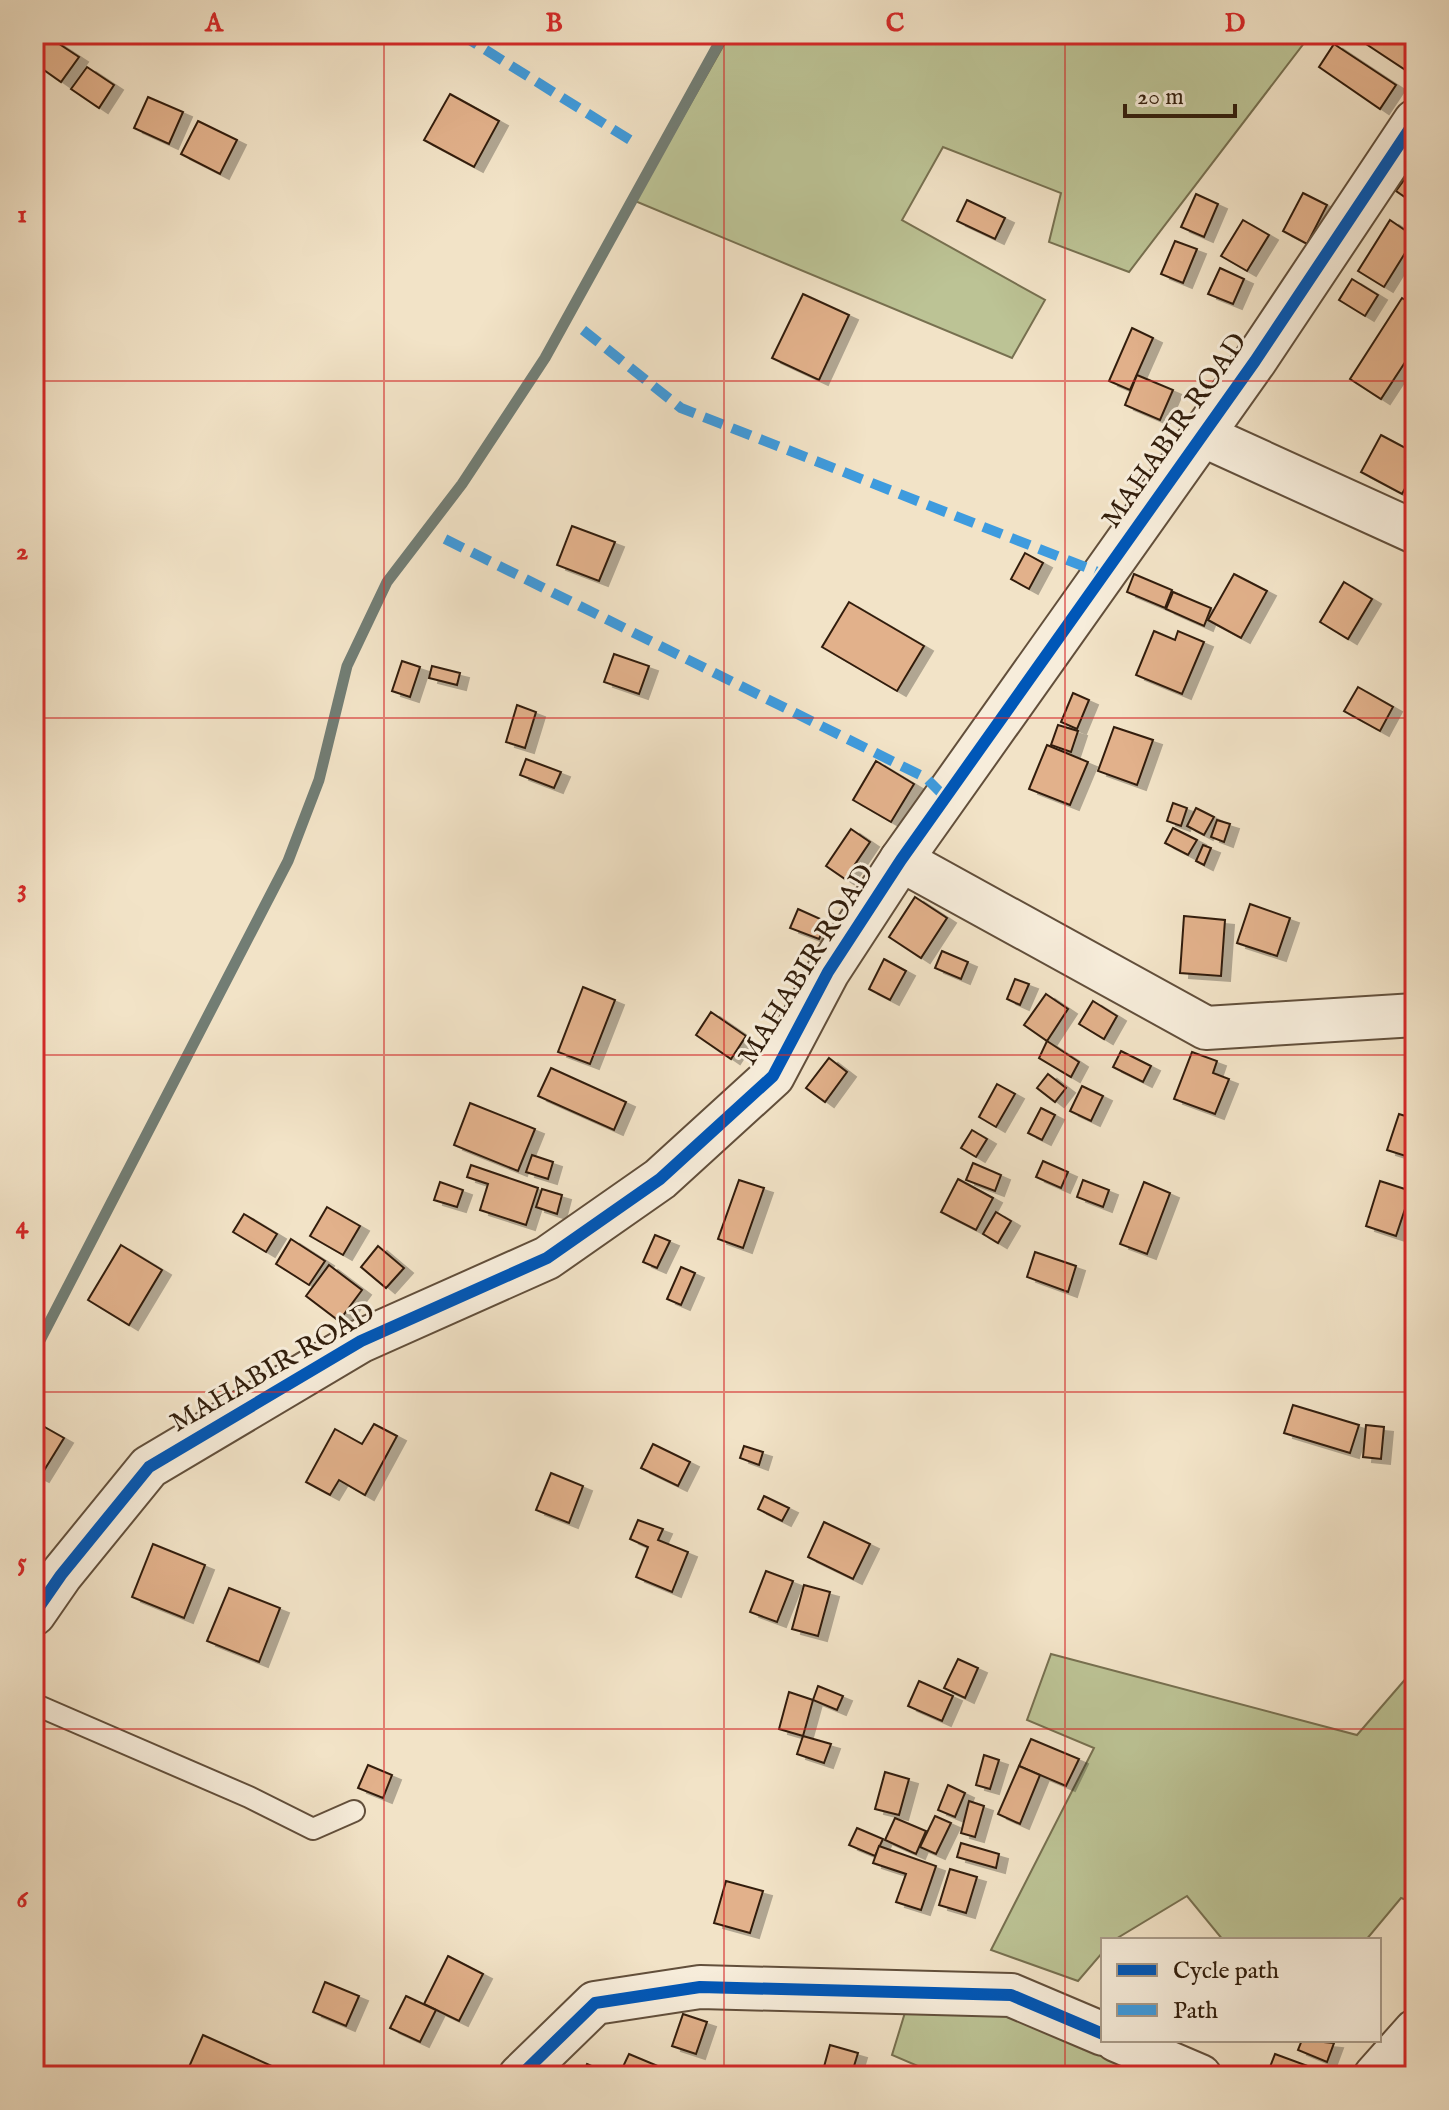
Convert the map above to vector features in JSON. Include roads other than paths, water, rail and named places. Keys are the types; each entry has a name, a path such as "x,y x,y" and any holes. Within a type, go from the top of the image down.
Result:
{"street":[{"name":"MAHABIR ROAD","path":"34,1614 61,1575 149,1467 361,1341 547,1258 660,1179 773,1076 828,972 901,860 1202,435 1415,121"},
{"path":"1202,435 1415,532"},
{"path":"901,860 1206,1028 1415,1015"},
{"path":"520,2076 595,2003 700,1987 1011,1995 1101,2033"},
{"path":"1375,2076 1415,2031"},
{"path":"1121,2042 1200,2076"}],"lane":[{"path":"34,1704 249,1797 313,1829 354,1811"}],"waterway":[{"path":"34,1352 288,861 319,780 347,666 387,582 462,484 545,358 724,34"}]}
